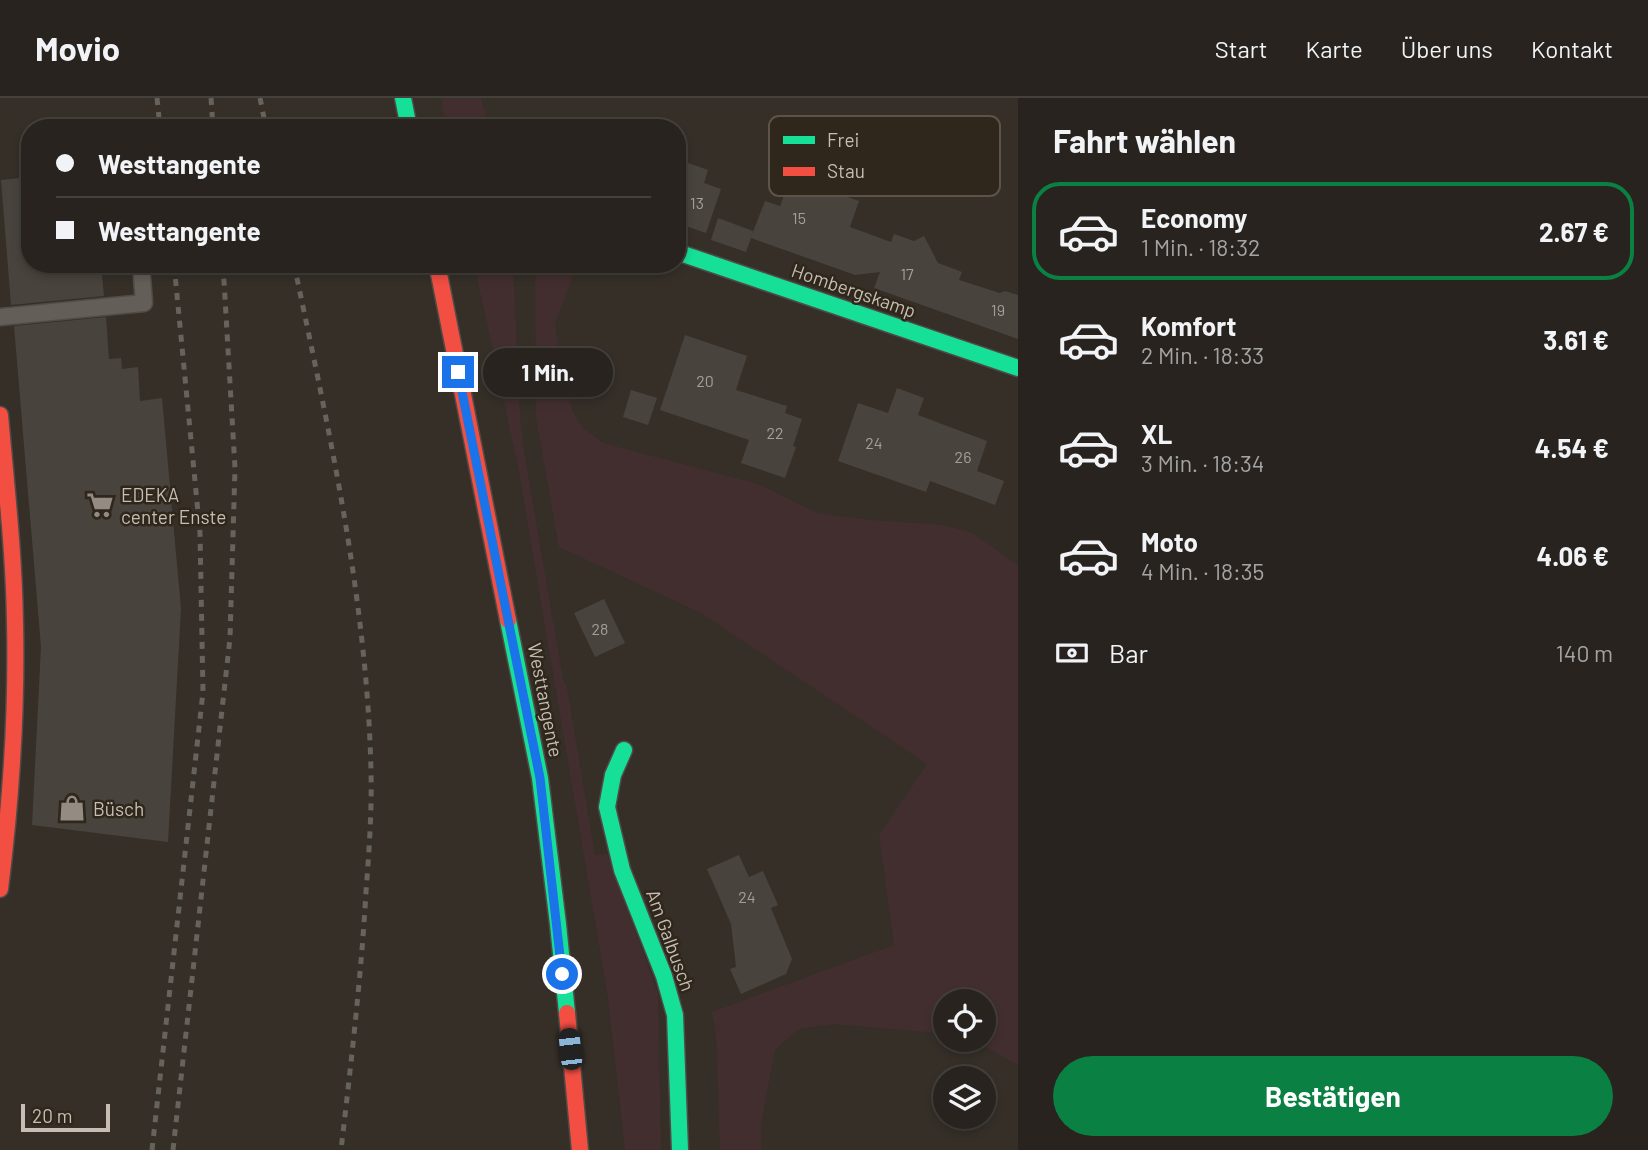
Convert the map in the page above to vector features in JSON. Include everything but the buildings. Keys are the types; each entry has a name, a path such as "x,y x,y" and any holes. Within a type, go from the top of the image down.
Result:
{"street":[{"path":"403,98 407,119"},
{"name":"Hombergskamp","path":"686,255 1018,368"},
{"name":"Westtangente","path":"439,273 540,778 558,924 580,1150"},
{"path":"0,415 14,585 15,695 10,803 0,889"},
{"name":"Am Galbusch","path":"624,750 613,775 607,807 622,870 664,976 675,1015 680,1150"}],"lane":[{"path":"0,317 144,303 142,273"}],"shaded area":[{"path":"441,98 481,98 487,119 445,119"},
{"path":"476,273 513,273 524,451 595,855 607,854 658,993 661,1150 625,1150 608,998 518,466"},
{"path":"535,273 574,273 555,324 562,369 573,412 582,427 603,443 758,484 817,513 944,525 972,533 1018,565 1018,1065 994,1052 996,989 933,989 933,1033 833,1024 795,1032 775,1050 761,1124 761,1150 720,1150 716,1033 712,1012 894,945 879,835 927,764 701,613 559,547 536,418"}],"railway":[{"path":"157,98 159,119"},
{"path":"211,98 212,119"},
{"path":"260,98 264,119"},
{"path":"152,1150 203,692 200,533 175,273"},
{"path":"173,1150 230,638 235,468 224,273"},
{"path":"296,273 344,516 368,707 371,786 369,847 359,989 341,1150"}],"traffic: fast":[{"path":"403,98 407,119"},
{"path":"686,255 1018,368"},
{"path":"508,620 540,778 567,1013"},
{"path":"624,750 613,775 607,807 622,870 664,976 675,1015 680,1150"}],"traffic: jam":[{"path":"439,273 508,620"},
{"path":"0,415 13,571 15,656 12,756 0,889"},
{"path":"567,1013 580,1150"}],"place":[{"name":"EDEKA center Enste","path":"100,505"},
{"name":"Büsch","path":"72,808"}],"route":[{"path":"458,372 540,778 562,974"}]}
